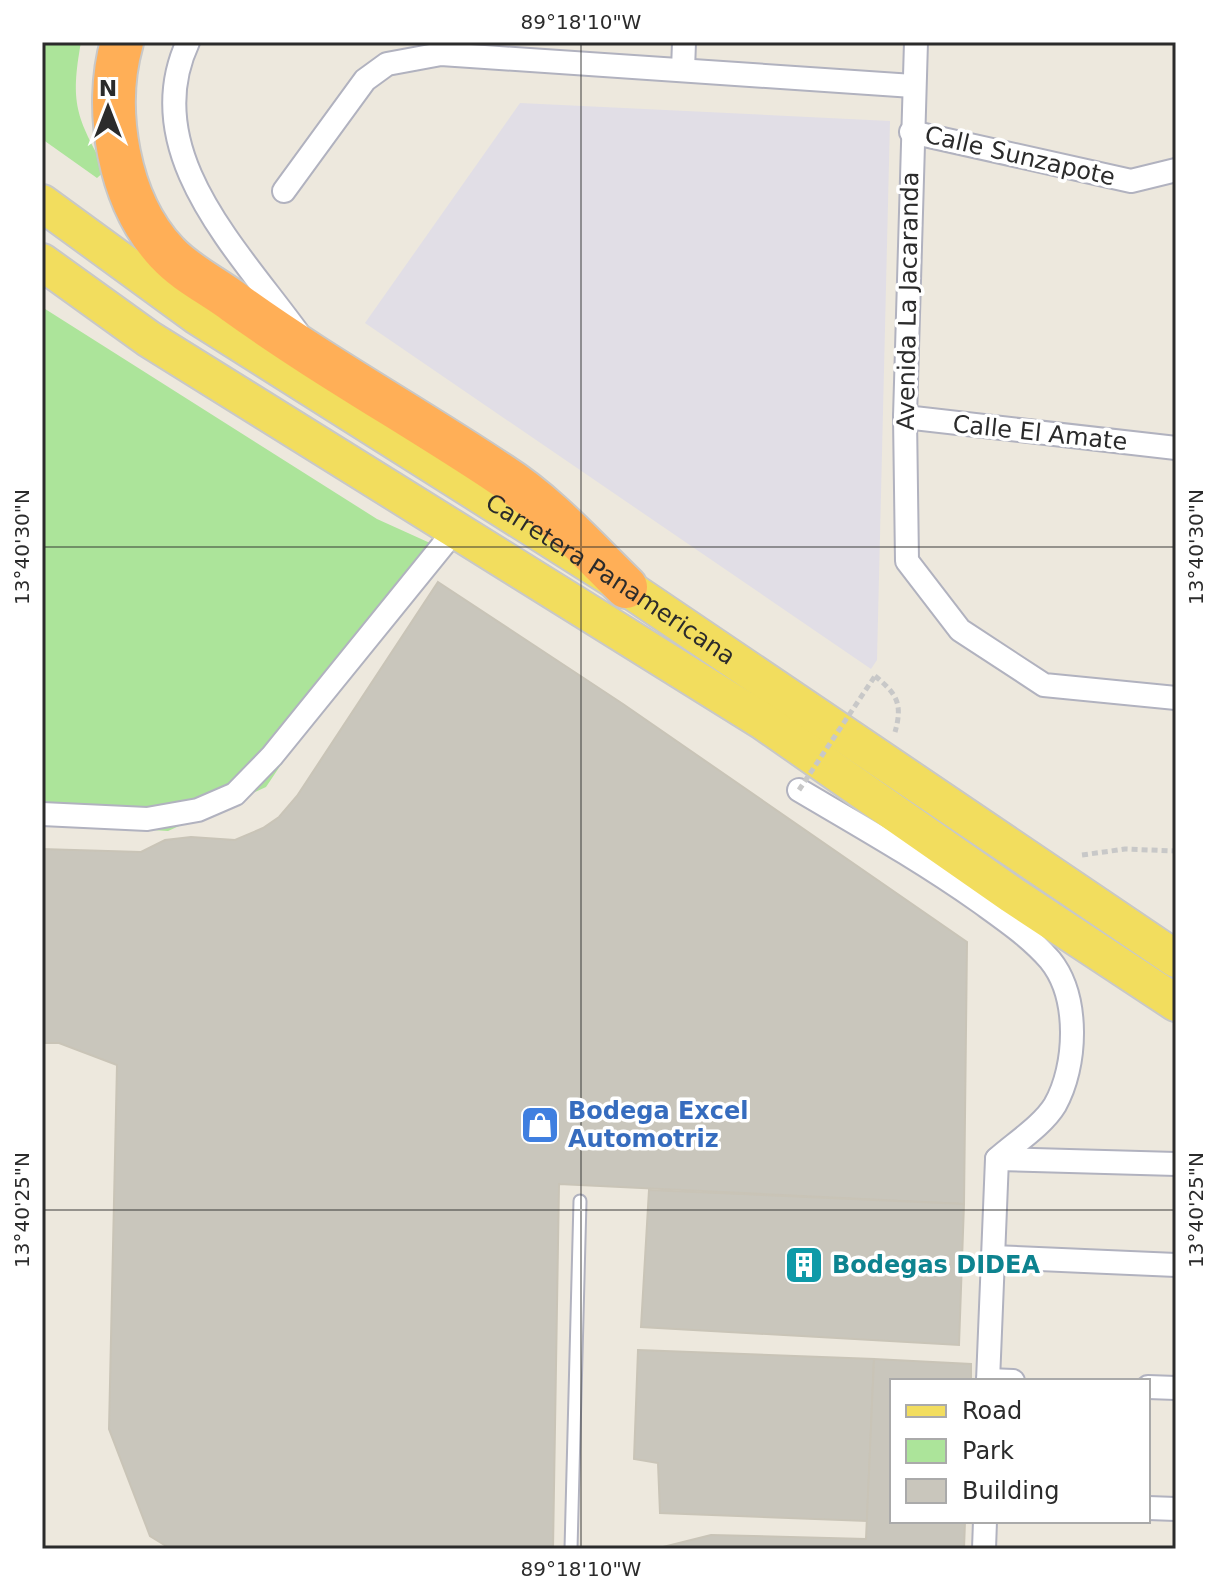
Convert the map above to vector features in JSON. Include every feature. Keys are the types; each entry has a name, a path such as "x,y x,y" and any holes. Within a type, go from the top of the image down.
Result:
{"highway":[{"path":"122,42 112,107 130,189 145,223 167,254 317,359 503,475 558,521 626,587"}],"main road":[{"name":"Carretera Panamericana","path":"42,203 197,316 626,587 1176,959"},
{"name":"Carretera Panamericana","path":"42,262 149,339 764,722 1012,895 1176,1003"}],"street":[{"path":"188,42 179,65 173,106 183,161 212,214 317,359"},
{"path":"683,70 684,42"},
{"name":"Avenida La Jacaranda","path":"916,42 905,417 907,561 960,630 1044,685 1176,698"},
{"path":"284,191 365,80 387,64 442,48 683,70 913,86"},
{"name":"Calle Sunzapote","path":"911,132 1131,181 1176,170"},
{"name":"Calle El Amate","path":"905,417 1176,448"},
{"path":"42,814 147,819 198,810 235,794 272,756 456,529"},
{"path":"799,790 937,872 1021,931 1052,962 1066,993 1072,1034 1068,1077 1053,1108 997,1159 988,1379"},
{"path":"997,1159 1176,1164"},
{"path":"992,1257 1176,1265"},
{"path":"1150,1387 1176,1388"},
{"path":"1150,1508 1176,1509"},
{"path":"984,1549 985,1523"}],"lane":[{"path":"571,1549 580,1201"}],"path":[{"path":"799,790 875,676 895,693 900,705 895,733 903,743"},
{"path":"1068,853 1092,856 1125,849 1176,851"}],"shaded area":[{"path":"520,103 890,121 877,660 871,669 365,323"}],"green space":[{"path":"42,42 81,42 76,95 82,122 106,170 97,178 42,139"},
{"path":"42,307 377,519 430,543 266,787 168,831 42,823"},
{"path":"43,1112 44,1549 42,1549"}],"building":[{"name":"Bodega Excel Automotriz","path":"438,582 623,704 967,942 964,1204 559,1184 553,1549 171,1549 150,1536 109,1429 117,1065 59,1043 42,1043 42,849 141,852 165,840 191,837 235,840 263,828 279,817 297,796"},
{"name":"Bodegas DIDEA","path":"649,1190 964,1204 959,1345 641,1327"},
{"path":"638,1350 874,1359 867,1521 660,1513 658,1463 634,1459"},
{"path":"874,1359 971,1364 971,1379 890,1379 890,1523 965,1523 964,1549 655,1549 711,1535 866,1539"}],"place":[{"name":"Bodega Excel Automotriz","path":"540,1125"},
{"name":"Bodegas DIDEA","path":"804,1265"}]}
